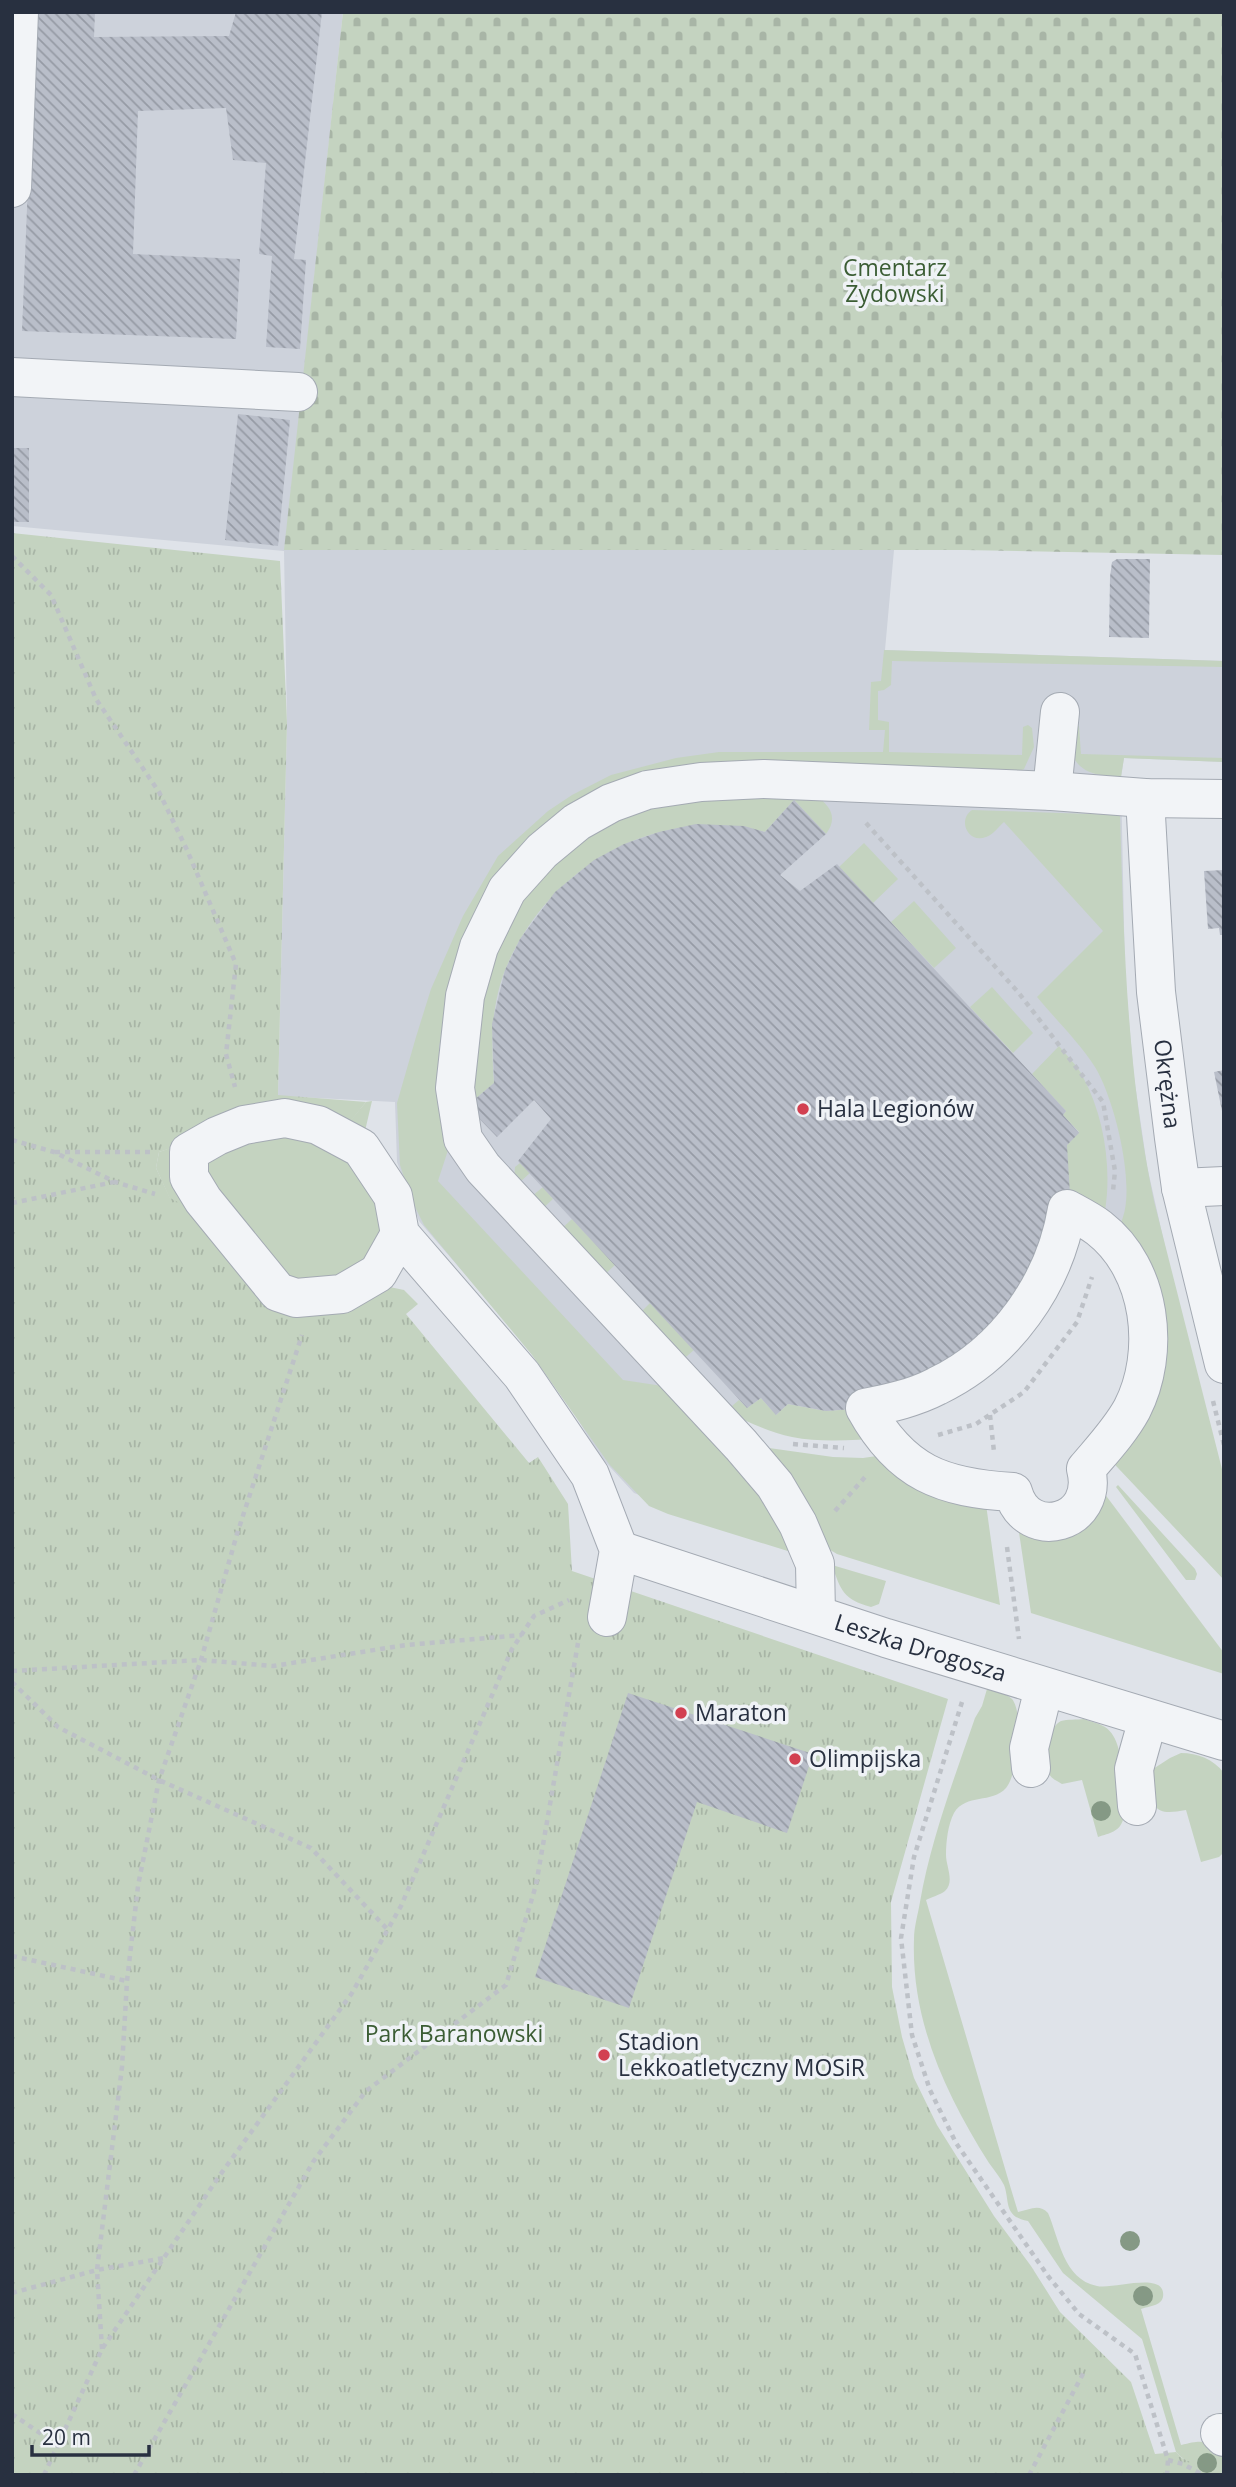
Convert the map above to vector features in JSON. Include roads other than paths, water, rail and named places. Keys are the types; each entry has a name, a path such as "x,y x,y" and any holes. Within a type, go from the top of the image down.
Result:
{"street":[{"path":"12,188 19,12"},
{"path":"12,377 298,392"},
{"path":"1052,791 1060,712"},
{"path":"816,1615 815,1564 798,1524 775,1485 483,1168 463,1139 455,1088 465,996 478,947 507,890 542,851 577,821 611,803 646,790 701,782 764,779 1052,791 1145,798 1224,799"},
{"name":"Okrężna","path":"1145,798 1156,992 1181,1188 1224,1364"},
{"path":"400,1234 378,1273 342,1294 296,1298 278,1292 203,1200 189,1177 189,1152 244,1125 285,1118 318,1125 361,1148 393,1195 400,1234 522,1375 590,1475 619,1549 599,1614"},
{"path":"1181,1188 1224,1186"},
{"path":"1067,1209 1100,1228 1107,1236 1124,1256 1142,1292 1149,1335 1148,1358 1133,1408 1120,1429 1086,1469 1089,1479 1088,1492 1079,1510 1058,1521 1045,1522 1027,1514 1013,1492 973,1490 941,1481 897,1453 878,1431 865,1408 904,1400 938,1386 971,1366 996,1345 1029,1305 1045,1279 1057,1255 1067,1209"},
{"name":"Leszka Drogosza","path":"619,1549 1044,1688 1224,1741"},
{"path":"1031,1768 1029,1748 1044,1688"},
{"path":"1137,1806 1134,1769 1148,1719"}],"place":[{"name":"Hala Legionów","path":"803,1109"},
{"name":"Maraton","path":"681,1713"},
{"name":"Olimpijska","path":"795,1759"},
{"name":"Stadion Lekkoatletyczny MOSiR","path":"604,2055"}],"park label":[{"name":"Cmentarz Żydowski","path":"895,281"},
{"name":"Park Baranowski","path":"454,2034"}]}
